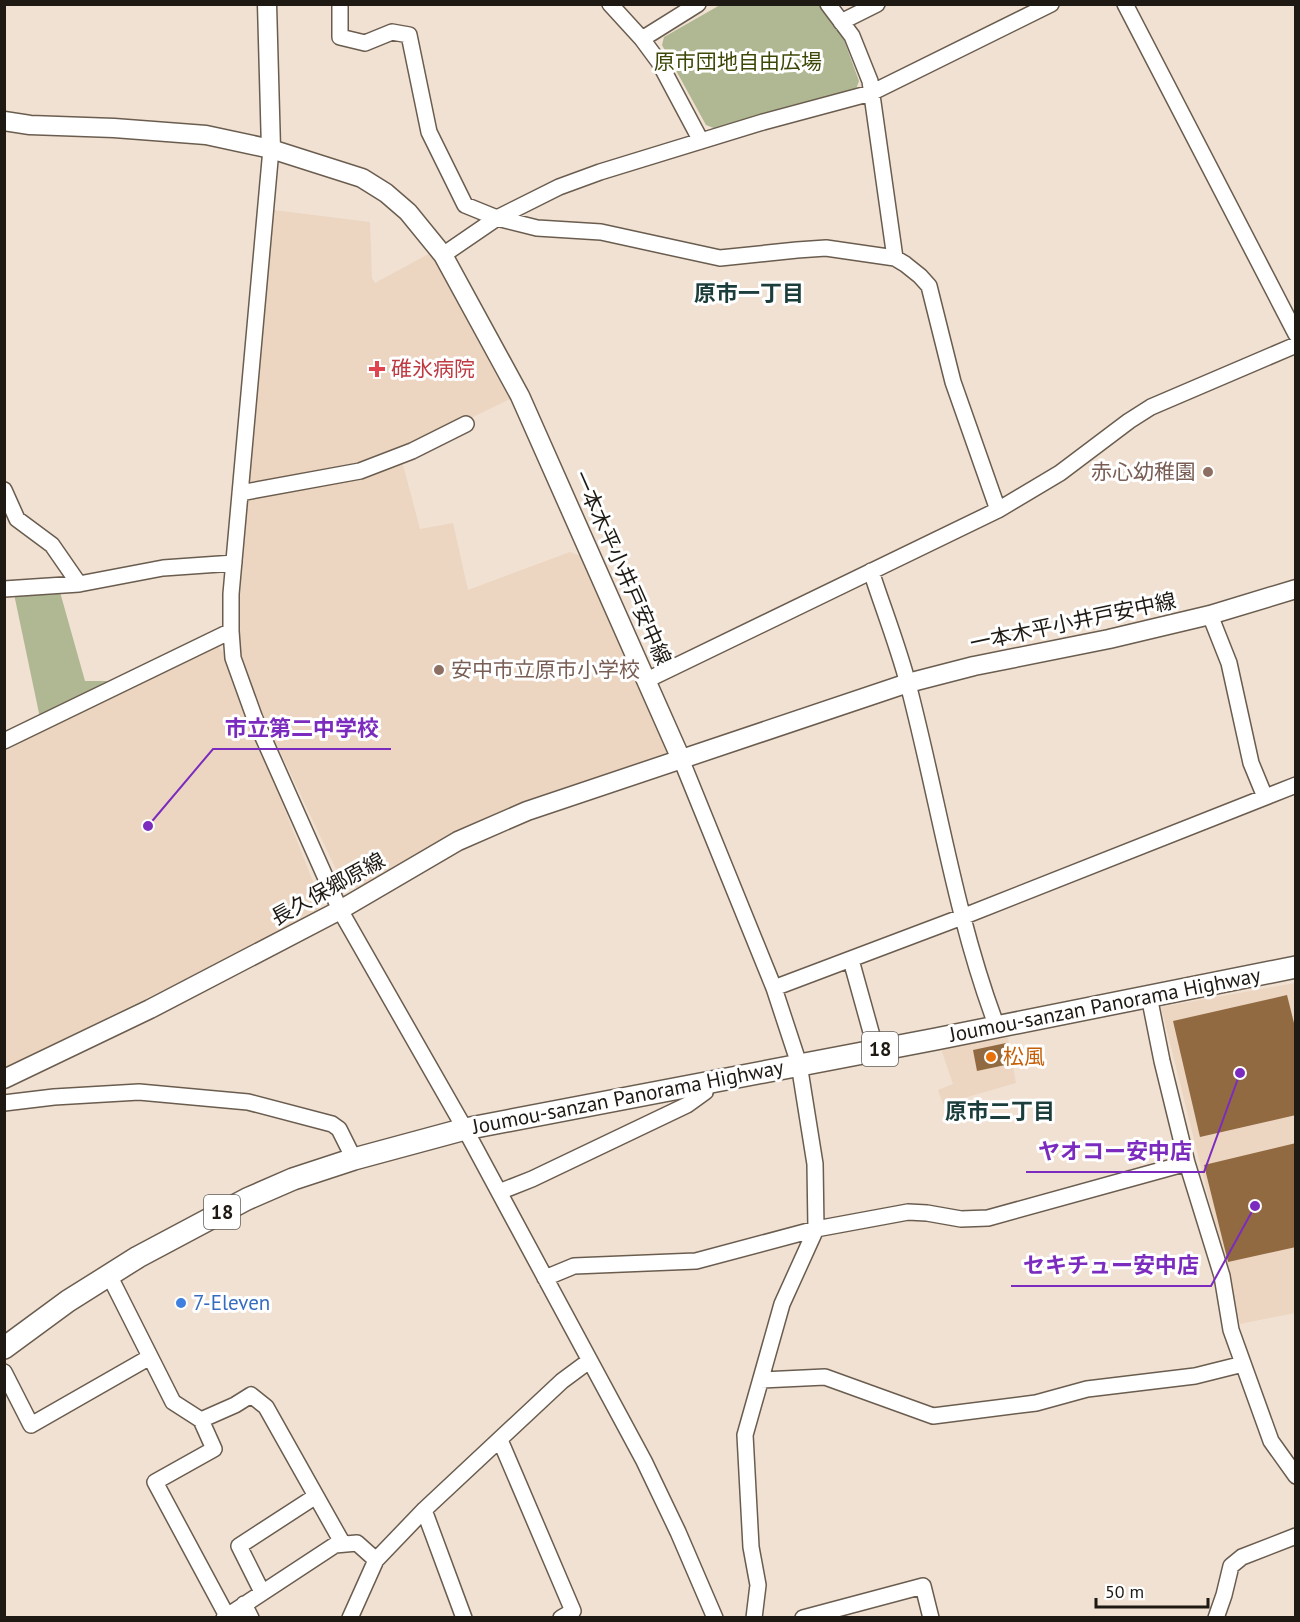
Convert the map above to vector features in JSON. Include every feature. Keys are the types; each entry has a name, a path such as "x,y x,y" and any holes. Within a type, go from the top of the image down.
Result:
{"highway":[{"name":"Joumou-sanzan Panorama Highway","path":"4,1348 68,1301 138,1257 247,1199 293,1179 354,1159 465,1129 1296,967"}],"main road":[{"path":"267,4 271,149"},
{"name":"一本木平小井戸安中線","path":"4,121 206,135 271,149 362,178 386,193 408,212 443,255 520,396 681,759 908,683 974,666 1109,639 1210,615 1296,589"},
{"name":"長久保郷原線","path":"4,1079 150,1009 340,910 458,841 527,812 681,759"}],"street":[{"path":"340,4 340,37 365,43 392,32 409,35 429,132 465,205 497,218 537,228 601,232 720,258 826,249 895,258 913,270 929,286 953,382 998,510"},
{"path":"610,4 642,39 663,70 701,141"},
{"path":"642,39 698,4"},
{"path":"828,4 852,36 870,81 883,159 895,258"},
{"path":"841,22 877,4"},
{"path":"443,255 497,218 559,187 600,172 763,122 871,93 1028,10 1051,4"},
{"path":"1125,4 1255,259 1291,310 1296,334"},
{"path":"271,149 234,563 231,630 233,658 255,719 340,910 465,1129 649,1471 715,1617"},
{"path":"647,680 998,510 1060,473 1151,407 1296,345"},
{"path":"240,493 360,471 412,452 466,424"},
{"path":"4,490 17,519 52,545 79,584"},
{"path":"4,589 79,584 163,568 234,563"},
{"path":"871,571 908,683 962,917 980,984 997,1027"},
{"path":"1210,615 1229,663 1251,763 1265,797"},
{"path":"4,741 231,630"},
{"path":"681,759 774,988 799,1064 814,1156 816,1229 782,1304 745,1435 751,1547 758,1585 754,1617"},
{"path":"774,988 962,917 1296,785"},
{"path":"851,960 876,1050"},
{"path":"1149,996 1187,1163 1222,1276 1232,1330 1271,1442 1296,1476"},
{"path":"499,1192 532,1179 687,1105 705,1092 702,1083"},
{"path":"4,1103 54,1096 139,1092 248,1102 332,1124 339,1129 354,1159"},
{"path":"545,1278 574,1266 696,1261 816,1229 908,1212 961,1219 988,1218 1187,1163"},
{"path":"109,1275 173,1402 201,1420 214,1449 155,1482 225,1617 248,1611 262,1592 335,1545 357,1543 376,1560"},
{"path":"4,1371 32,1425 150,1357"},
{"path":"350,1617 376,1560 424,1510 562,1381 589,1361"},
{"path":"761,1380 825,1377 933,1416 1036,1403 1087,1389 1194,1376 1243,1364"},
{"path":"201,1420 251,1395 266,1407 343,1544"},
{"path":"500,1440 573,1611 561,1617"},
{"path":"262,1592 239,1546 316,1496"},
{"path":"424,1510 464,1617"},
{"path":"1216,1617 1231,1566 1242,1557 1296,1536"},
{"path":"803,1617 923,1586 931,1617"}],"shaded area":[{"name":"碓氷病院","path":"274,210 370,222 372,278 375,283 432,252 512,398 411,447 359,466 249,487 260,340"},
{"name":"安中市立原市小学校","path":"402,461 420,529 453,523 468,590 570,552 583,557 640,683 669,756 359,889 342,882 263,716 239,657 242,558 248,497"},
{"path":"216,644 223,652 321,902 317,913 5,1069 5,751"},
{"path":"1295,983 1295,1313 1240,1324 1161,1007"},
{"path":"1008,1037 1016,1083 943,1104 938,1090 953,1084 941,1049"}],"green space":[{"name":"原市団地自由広場","path":"720,5 819,5 844,40 859,81 856,89 716,129 706,125 662,45 664,37"},
{"path":"60,592 85,681 115,681 40,718 14,594"}],"building":[{"path":"1287,995 1296,1031 1296,1115 1200,1137 1173,1021"},
{"name":"松風","path":"1006,1043 1010,1064 977,1071 973,1050"},
{"path":"1296,1143 1296,1247 1228,1262 1204,1165"}],"place":[{"name":"碓氷病院","path":"377,369"},
{"name":"赤心幼稚園","path":"1208,472"},
{"name":"安中市立原市小学校","path":"439,670"},
{"name":"市立第二中学校","path":"148,826"},
{"name":"松風","path":"991,1057"},
{"name":"ヤオコー安中店","path":"1240,1073"},
{"name":"セキチュー安中店","path":"1255,1206"},
{"name":"7-Eleven","path":"181,1303"}],"district":[{"name":"原市一丁目","path":"749,293"},
{"name":"原市二丁目","path":"1000,1111"}]}
